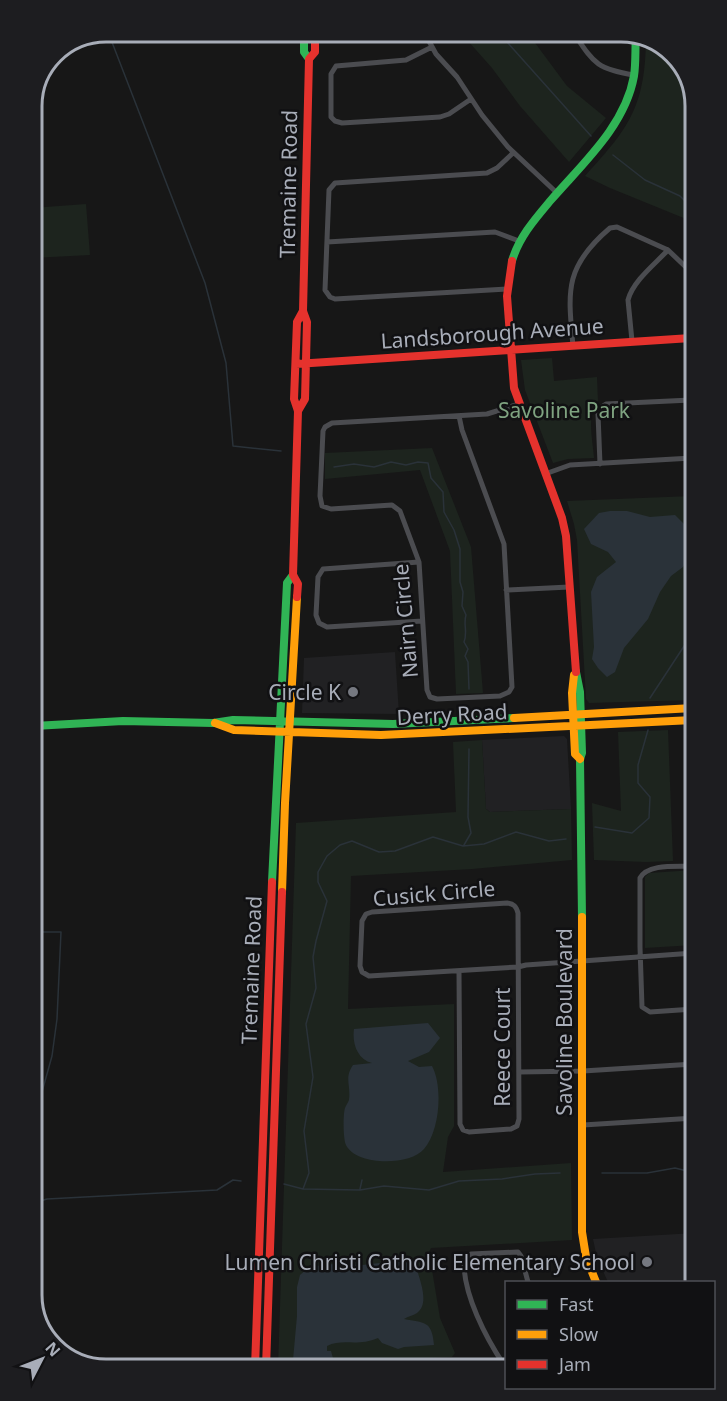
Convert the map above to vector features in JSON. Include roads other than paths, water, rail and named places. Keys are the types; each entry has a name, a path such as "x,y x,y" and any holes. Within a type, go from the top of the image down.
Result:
{"main road":[{"name":"Tremaine Road","path":"298,411 305,399 307,322 303,311 309,59 304,52 304,42"},
{"name":"Tremaine Road","path":"309,59 315,52 315,42"},
{"name":"Savoline Boulevard","path":"596,1281 586,1257 582,1232 582,816 580,759 575,754 579,692 575,669 564,527 519,404 513,381 507,289 509,273 519,241 533,220 615,124 627,100 634,75 636,44"},
{"name":"Tremaine Road","path":"266,1359 289,722 298,584 293,575 298,411 294,399 297,322 303,311"},
{"name":"Landsborough Avenue","path":"296,364 685,338"},
{"name":"Tremaine Road","path":"255,1359 278,732 287,583 293,575"},
{"name":"Derry Road","path":"42,726 123,721 213,723 233,720 393,724 685,708"},
{"name":"Derry Road","path":"213,723 234,730 381,735 685,720"}],"street":[{"path":"429,42 513,153 557,193"},
{"path":"581,42 599,66 607,70 634,75"},
{"path":"432,47 405,60 336,66 331,74 331,117 342,123 440,117 449,114 471,99"},
{"path":"507,289 335,299 327,295 325,290 329,190 335,183 487,173 497,168 513,153"},
{"path":"573,346 571,281 580,261 608,230 617,227 668,250 685,266"},
{"path":"327,242 495,231 519,241"},
{"path":"632,341 628,300 637,284 668,250"},
{"path":"600,464 598,414 602,406 685,400"},
{"name":"Nairn Circle","path":"459,416 462,430 502,537 512,687 506,695 437,699 430,697 427,690 419,562 400,511 392,505 332,510 322,506 320,496 323,431 332,423 493,413 519,404"},
{"path":"545,474 570,465 685,459"},
{"path":"419,562 323,569 318,577 316,615 319,623 327,627 422,621"},
{"path":"506,590 569,587"},
{"path":"685,867 650,869 640,878 641,1003 644,1009 650,1012 685,1010"},
{"name":"Cusick Circle","path":"518,967 518,913 517,908 511,904 372,912 366,914 362,919 360,966 366,976 518,967 526,964 685,954"},
{"name":"Reece Court","path":"459,970 460,1124 463,1130 469,1132 511,1129 518,1126 518,967"},
{"path":"519,1072 583,1071 685,1065"},
{"path":"583,1125 685,1119"},
{"path":"501,1359 479,1319 468,1286 464,1261 471,1254 518,1252 528,1281"}],"waterway":[{"path":"112,42 205,283 226,363 233,446 281,451"},
{"path":"507,42 591,136"},
{"path":"613,155 645,180 680,196 685,201"},
{"path":"334,467 354,464 374,467 391,462 406,465 418,462 428,463 431,478 443,492 444,512 454,530 460,549 460,582 463,592 462,606 466,615 464,642 468,649 465,656 468,662 469,689"},
{"path":"650,698 685,645"},
{"path":"595,827 632,833 649,818 650,797 638,783 638,765 648,730"},
{"path":"464,845 471,833 468,817 469,749"},
{"path":"284,1184 303,1189 309,1173 304,1131 313,1077 306,1024 316,988 313,957 327,901 318,882 318,872 327,856 340,845 352,841 379,852 395,851 433,837 463,846 484,844 516,832 549,841 566,839"},
{"path":"42,932 61,932 57,1019 52,1056 42,1092"},
{"path":"602,1173 647,1173 675,1168 685,1170"},
{"path":"303,1189 360,1190 384,1186 429,1190 459,1181 560,1173"},
{"path":"42,1200 217,1190 233,1180 241,1181"},
{"path":"360,1189 362,1180"}],"place":[{"name":"Circle K","path":"353,692"},
{"name":"Lumen Christi Catholic Elementary School","path":"647,1262"}],"park label":[{"name":"Savoline Park","path":"564,410"}]}
